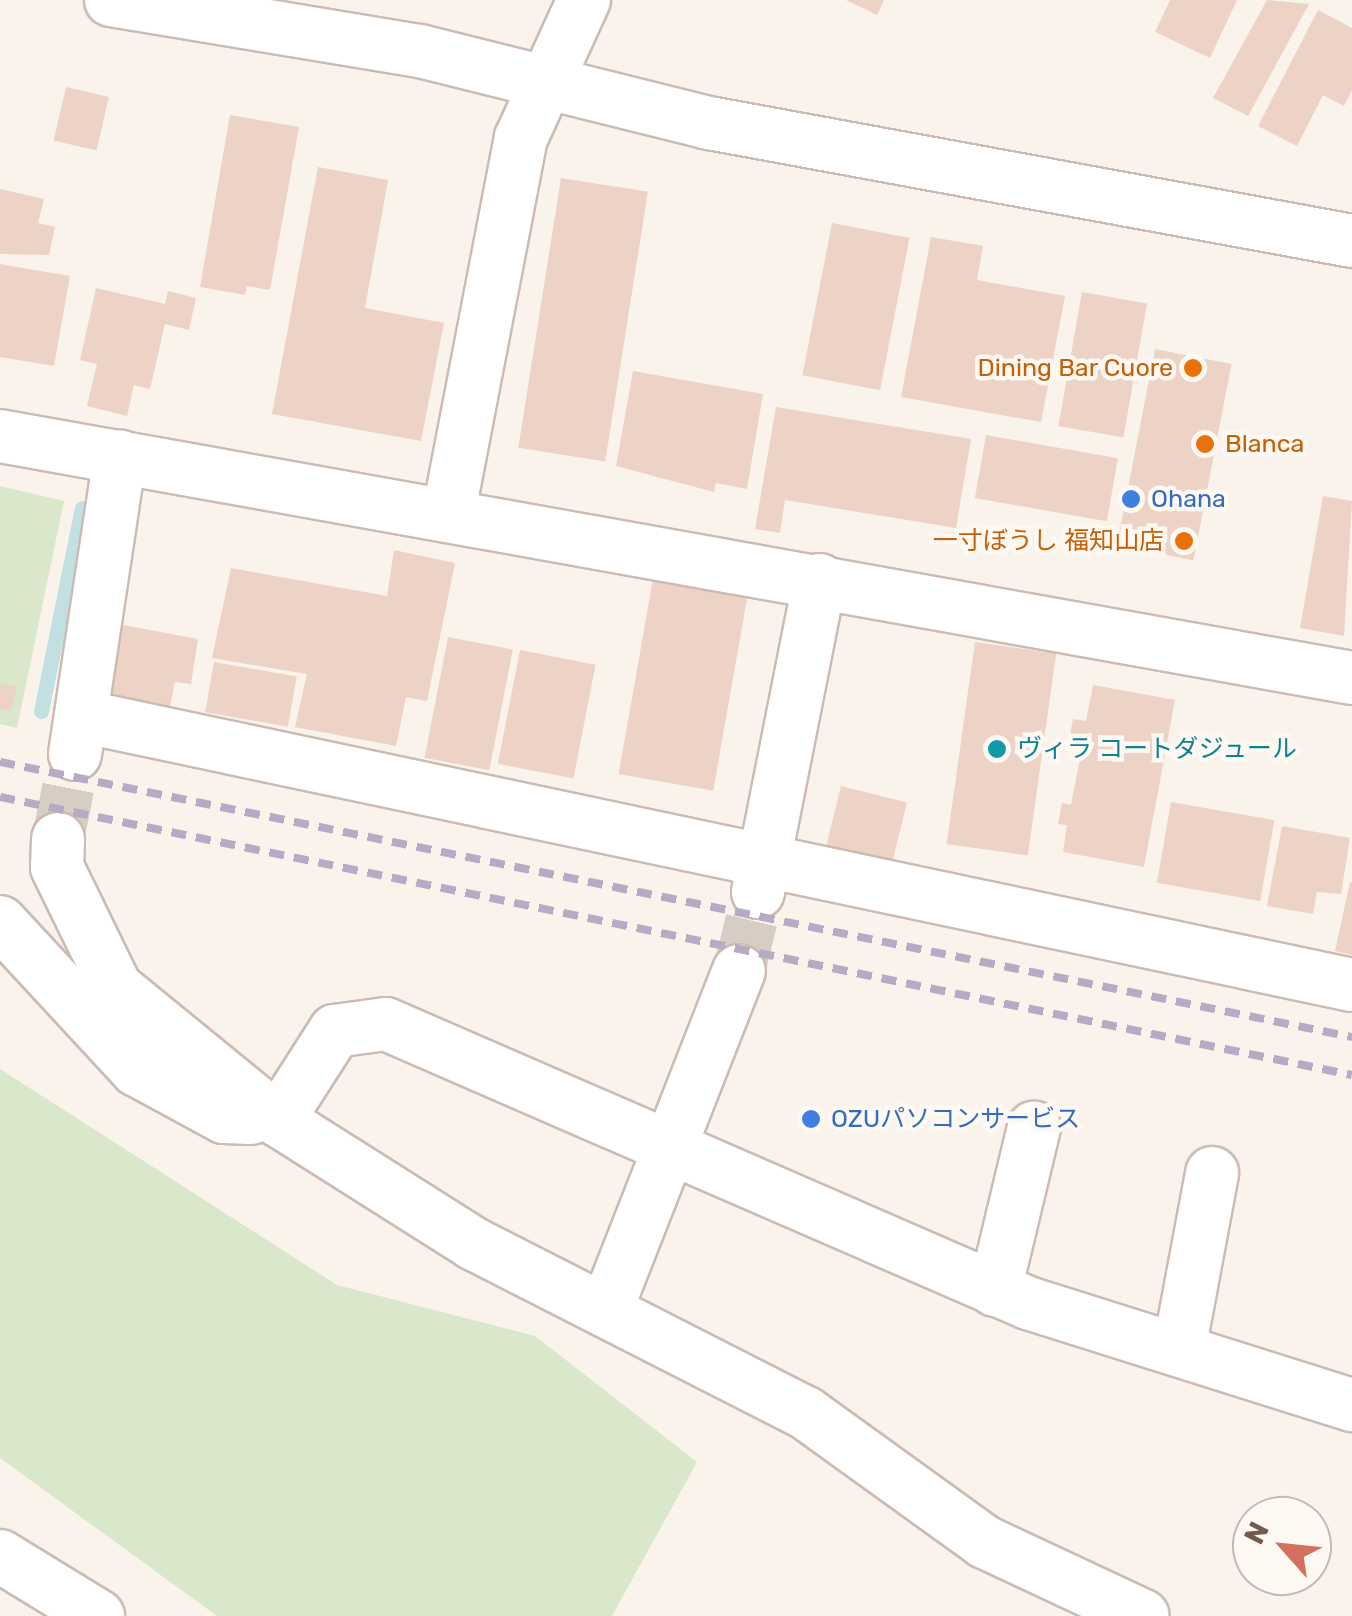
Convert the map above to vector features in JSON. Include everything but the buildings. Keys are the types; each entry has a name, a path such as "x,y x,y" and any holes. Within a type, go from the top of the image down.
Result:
{"street":[{"path":"110,0 548,77 709,123 1352,241"},
{"path":"449,511 520,138 584,0"},
{"path":"0,436 449,511 1352,678"},
{"path":"120,456 78,735 761,876 1352,985"},
{"path":"761,876 820,580"},
{"path":"58,839 57,867 116,988 278,1120 474,1244 806,1413 985,1542 1144,1616"},
{"path":"0,922 138,1070 224,1117 278,1120"},
{"path":"606,1310 673,1156 739,971"},
{"path":"278,1120 335,1032 386,1024 673,1156 996,1290 1352,1405"},
{"path":"996,1290 1034,1128"},
{"path":"1179,1350 1212,1172"},
{"path":"0,1556 98,1616"}],"green space":[{"path":"0,486 64,501 17,728 0,724"},
{"path":"0,1069 337,1285 535,1336 697,1462 612,1616 217,1616 0,1458"}],"waterway":[{"path":"41,711 82,508"}],"tunnel":[{"path":"58,839 75,754"},
{"path":"739,971 758,894"}],"railway":[{"path":"0,762 1352,1037"},
{"path":"0,797 1352,1075"}],"place":[{"name":"Dining Bar Cuore","path":"1193,368"},
{"name":"Blanca","path":"1205,444"},
{"name":"Ohana","path":"1131,499"},
{"name":"一寸ぼうし 福知山店","path":"1184,541"},
{"name":"ヴィラ コートダジュール","path":"997,749"},
{"name":"OZUパソコンサービス","path":"811,1119"}]}
